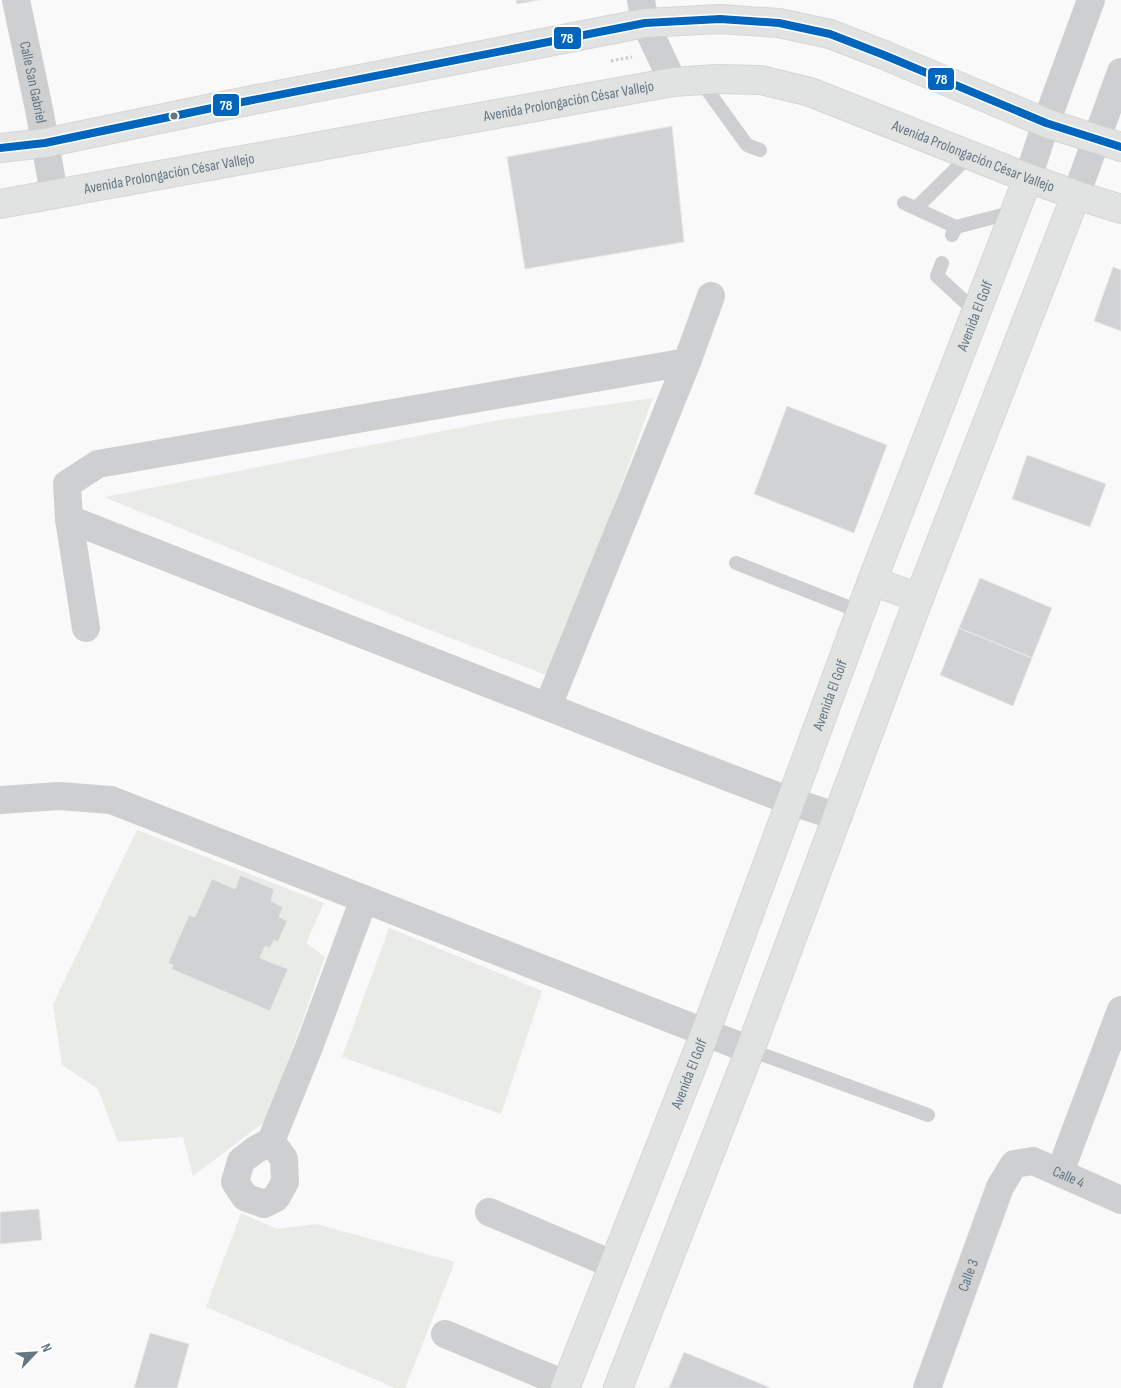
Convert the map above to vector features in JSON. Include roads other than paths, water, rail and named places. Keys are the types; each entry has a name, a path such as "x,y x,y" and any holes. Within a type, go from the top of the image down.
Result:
{"main road":[{"path":"0,148 44,143 212,108 643,12 779,23 830,34 1046,123 1108,144"},
{"name":"Avenida Prolongación César Vallejo","path":"0,204 673,82 718,78 761,80 810,92 1028,178 1121,209"},
{"name":"Avenida El Golf","path":"566,1386 704,1033 872,581 1028,178"},
{"path":"618,1388 750,1050 919,598 1076,195"},
{"path":"872,581 919,598"}],"street":[{"name":"Calle San Gabriel","path":"16,0 40,114 54,194"},
{"name":"Avenida El Golf","path":"1028,178 1046,123 1092,0"},
{"path":"643,12 673,82"},
{"path":"1076,195 1108,144 1121,72"},
{"path":"548,706 687,362 710,296"},
{"path":"86,628 69,519 67,484 98,464 687,362"},
{"path":"69,519 790,801 838,817"},
{"path":"0,800 59,796 110,800 750,1050"},
{"path":"271,1141 309,1047 364,899"},
{"path":"1060,1172 1121,1010"},
{"name":"Calle 4","path":"1014,1164 1033,1161 1121,1200"},
{"name":"Calle 3","path":"927,1388 1000,1187 1014,1164"},
{"path":"489,1212 614,1265"},
{"path":"445,1334 566,1386"}],"lane":[{"path":"700,80 747,145 760,150"},
{"path":"970,155 910,205 954,231 1014,212"},
{"path":"942,263 937,276 976,312"},
{"path":"736,563 861,612"},
{"path":"750,1050 928,1114"}]}
